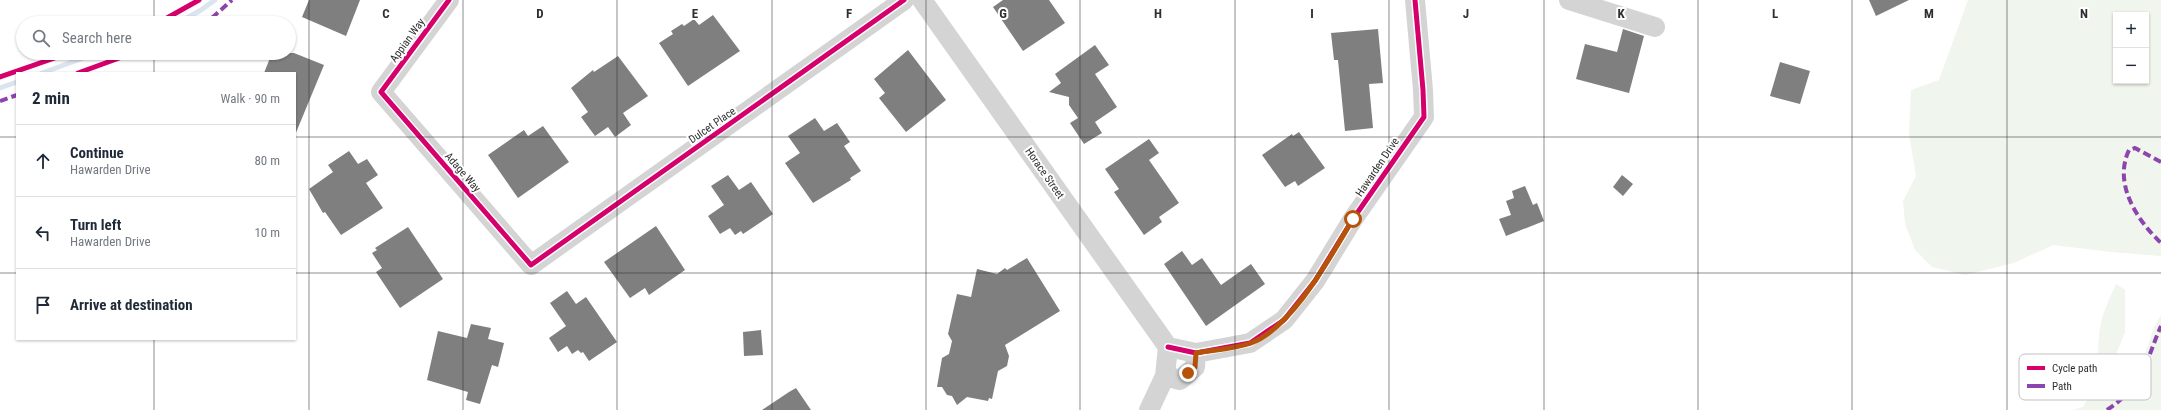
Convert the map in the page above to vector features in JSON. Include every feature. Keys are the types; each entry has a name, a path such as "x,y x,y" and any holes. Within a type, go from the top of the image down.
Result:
{"street":[{"name":"Appian Way","path":"381,92 449,0"},
{"name":"Dulcet Place","path":"531,266 904,0"},
{"name":"Horace Street","path":"922,0 1168,347"},
{"name":"Hawarden Drive","path":"1168,347 1196,353 1250,343 1284,320 1315,281 1353,219 1424,117 1415,0"},
{"path":"1569,0 1655,27"},
{"name":"Adage Way","path":"381,92 531,266"},
{"path":"1149,410 1165,376 1168,347"},
{"path":"1165,376 1180,380 1195,367 1196,353"}],"shaded area":[{"path":"1968,0 2161,0 2161,256 2053,245 2014,263 1965,275 1932,267 1915,250 1905,224 1903,201 1916,176 1909,134 1911,90 1939,80"},
{"path":"2116,284 2125,290 2125,332 2116,354 2097,354 2101,322 2106,306"},
{"path":"2161,315 2161,410 2073,410 2083,407 2086,400 2151,400 2151,354 2145,354 2154,327"}],"building":[{"path":"309,0 360,0 346,36 302,17"},
{"path":"1003,0 1049,0 1065,23 1023,51 993,7"},
{"path":"1869,0 1909,0 1876,16"},
{"path":"713,15 740,51 688,86 659,43 673,34 671,31 682,24 684,26 694,19 699,25"},
{"path":"1378,29 1383,83 1369,84 1373,128 1345,131 1338,60 1334,60 1331,33"},
{"path":"1623,29 1644,36 1629,93 1576,79 1585,44 1617,52"},
{"path":"1095,45 1109,65 1095,74 1117,107 1095,122 1102,133 1084,144 1070,123 1078,118 1069,105 1069,97 1049,92 1061,83 1055,74"},
{"path":"908,50 946,100 906,132 879,98 885,93 874,79"},
{"path":"296,54 324,65 296,133 296,72 264,72 269,60 296,60"},
{"path":"618,56 648,96 623,113 631,125 615,137 608,127 595,136 581,117 588,112 571,88 593,70 594,72"},
{"path":"1780,62 1810,71 1800,104 1770,96"},
{"path":"815,118 824,131 837,123 850,142 844,146 861,171 850,178 851,180 813,203 785,163 800,153 788,136"},
{"path":"543,126 569,162 518,198 488,155 524,130 528,136"},
{"path":"1299,132 1325,168 1298,186 1295,181 1285,187 1262,155 1292,134 1293,136"},
{"path":"1149,139 1159,153 1149,160 1179,203 1159,217 1162,222 1144,235 1114,192 1119,189 1105,169"},
{"path":"349,151 358,164 367,159 378,175 366,183 383,208 341,235 325,212 323,213 309,189 333,172 328,165"},
{"path":"728,175 739,190 751,182 773,214 743,234 741,231 735,235 730,228 720,234 708,216 724,205 711,186"},
{"path":"1622,175 1633,184 1623,196 1613,187"},
{"path":"1525,186 1533,205 1537,203 1544,221 1506,236 1499,219 1511,215 1506,201 1514,198 1512,191"},
{"path":"656,226 685,270 649,295 645,288 630,298 604,262"},
{"path":"408,227 443,279 400,308 376,272 382,268 372,253 377,250 375,248"},
{"path":"1182,251 1192,265 1202,258 1221,285 1251,264 1265,284 1206,326 1164,264"},
{"path":"1027,258 1060,311 1005,345 1009,356 1007,366 998,371 992,399 989,398 988,401 967,397 957,405 952,396 947,395 942,387 937,387 942,358 949,354 952,341 948,334 957,294 971,297 977,269 997,274 1005,268 1007,270"},
{"path":"567,291 576,304 586,297 617,342 589,361 583,352 581,353 578,350 572,354 567,346 558,352 549,338 566,326 550,303"},
{"path":"471,324 491,328 488,339 504,343 498,367 492,365 480,404 466,400 468,392 427,380 438,331 467,338"},
{"path":"761,330 763,355 744,356 743,332"},
{"path":"796,388 811,410 762,410 789,392"}],"waterway":[{"path":"190,16 215,0"},
{"path":"45,72 78,60"},
{"path":"0,88 16,82"}],"marked path":[{"path":"214,16 232,0"},
{"path":"0,101 16,95"},
{"path":"2161,162 2135,148 2129,150 2125,163 2124,176 2130,201 2136,212 2152,234 2161,243"},
{"path":"2150,354 2161,326"},
{"path":"2107,410 2121,400"}],"cycle path":[{"path":"171,16 199,0"},
{"path":"449,0 381,92 531,265 904,0"},
{"path":"1168,347 1196,353 1250,343 1284,320 1315,281 1353,219 1424,117 1415,0"},
{"path":"0,77 49,60"},
{"path":"81,72 114,60"}],"route":[{"path":"1188,373 1195,367 1196,353 1250,343 1284,320 1315,281 1353,219"}]}
